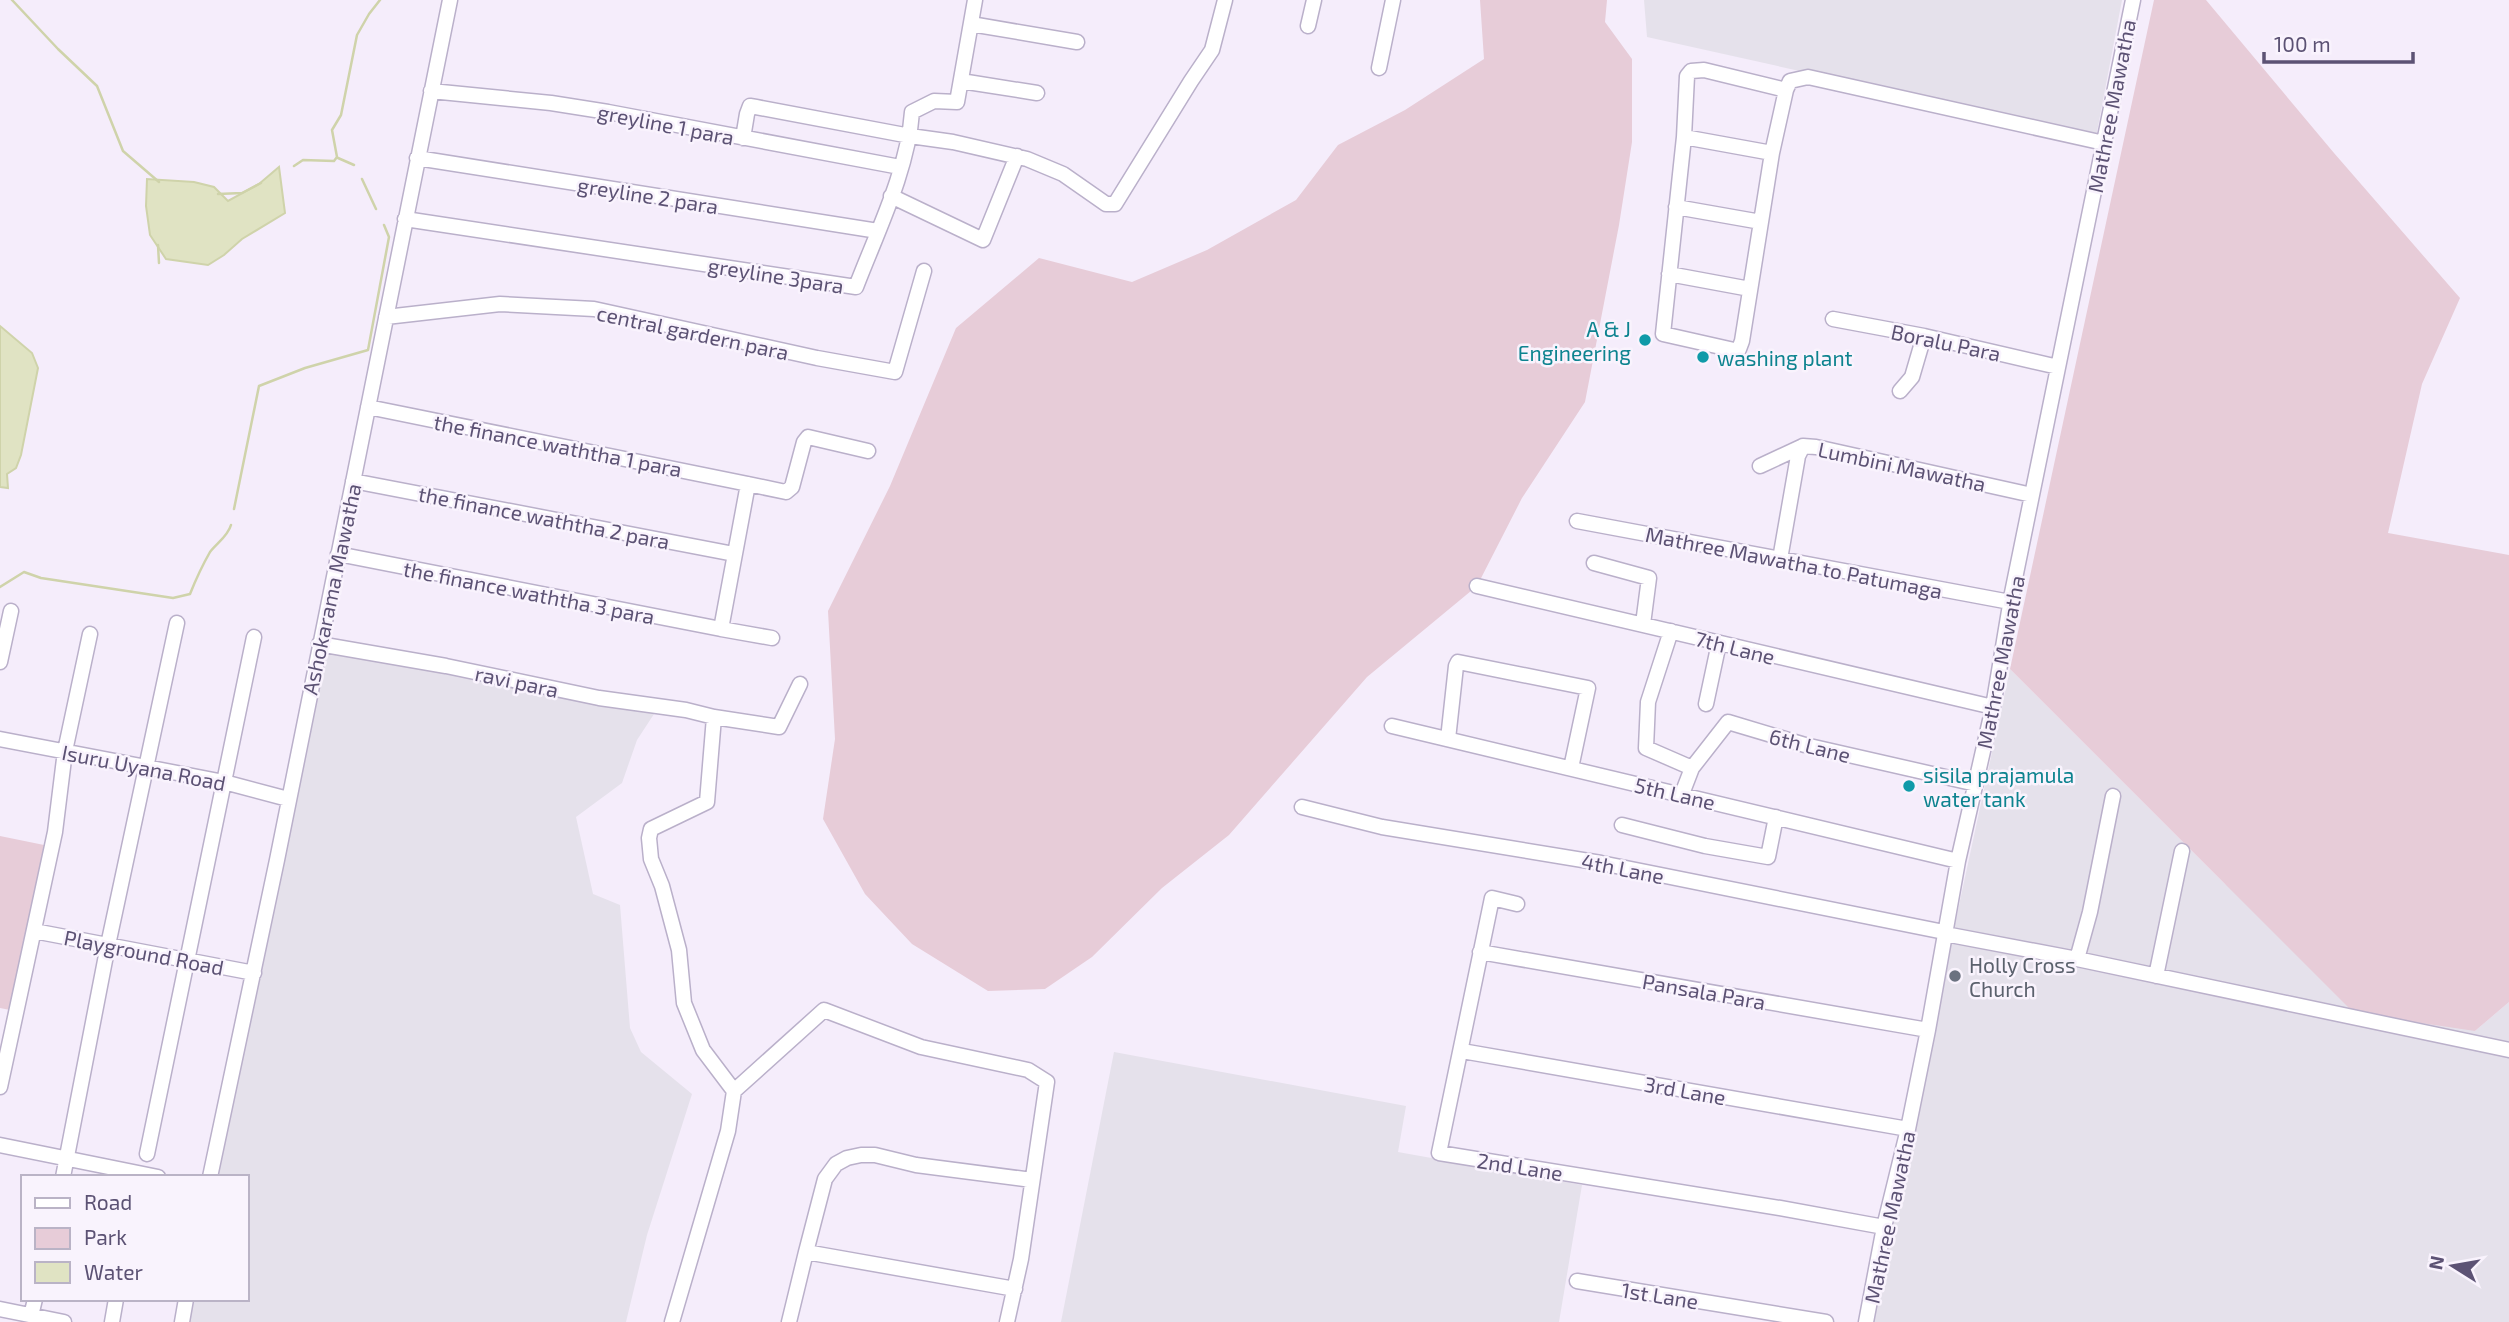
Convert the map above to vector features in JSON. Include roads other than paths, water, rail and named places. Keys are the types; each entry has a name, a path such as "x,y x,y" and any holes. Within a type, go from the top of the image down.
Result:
{"street":[{"name":"Ashokarama Mawatha","path":"210,1175 254,973 450,0"},
{"path":"975,0 961,81 1037,93"},
{"path":"743,138 751,106 1017,156 1063,174 1106,204 1115,204 1212,50 1225,0"},
{"path":"1308,26 1314,0"},
{"name":"Mathree Mawatha","path":"1866,1322 1884,1227 1928,1030 1958,861 1993,707 2010,602 2133,0"},
{"path":"1379,68 1390,1"},
{"path":"971,24 1077,42"},
{"path":"1786,90 1704,70 1691,71 1687,76 1684,137 1662,329 1667,336 1739,349 1772,153 1790,81 1808,77 2104,143"},
{"name":"greyline 3para","path":"405,219 856,287 891,196 910,136 912,112 934,101 957,102 961,81"},
{"name":"greyline 1 para","path":"431,91 551,103 900,167"},
{"path":"1684,137 1772,153"},
{"path":"891,196 983,240 1017,156"},
{"name":"greyline 2 para","path":"417,159 878,231"},
{"path":"1676,207 1762,222"},
{"name":"central gardern para","path":"386,317 500,304 594,309 793,353 895,372 924,271"},
{"path":"1669,274 1750,289"},
{"name":"Boralu Para","path":"1833,319 1924,336 2058,367"},
{"path":"1900,391 1912,377 1924,336"},
{"name":"the finance waththa 1 para","path":"368,407 786,492 792,487 804,442 808,437 869,451"},
{"path":"1760,466 1803,446"},
{"name":"Lumbini Mawatha","path":"1780,559 1794,477 1803,446 2032,495"},
{"name":"the finance waththa 2 para","path":"353,481 734,554"},
{"path":"720,629 748,484"},
{"name":"Mathree Mawatha to Patumaga","path":"1577,521 2010,602"},
{"name":"the finance waththa 3 para","path":"338,554 772,638"},
{"path":"1594,563 1649,578 1643,624"},
{"name":"7th Lane","path":"1477,586 1993,707"},
{"path":"0,662 11,611"},
{"path":"63,1175 108,945 177,622"},
{"path":"1671,631 1648,702 1646,748 1692,768"},
{"path":"0,1087 55,832 65,751 90,634"},
{"path":"148,1154 254,637"},
{"path":"1706,704 1718,643"},
{"name":"ravi para","path":"319,644 446,666 599,698 779,727 800,684"},
{"path":"1448,739 1455,666 1458,662 1588,688 1570,768"},
{"path":"714,717 707,802 651,829 649,838 651,859 662,886 679,950 684,1003 703,1051 734,1091"},
{"name":"6th Lane","path":"1682,794 1692,768 1728,722 1805,746 1976,784"},
{"name":"5th Lane","path":"1392,726 1958,861"},
{"name":"Isuru Uyana Road","path":"0,739 224,782 288,799"},
{"path":"2077,958 2090,912 2113,796"},
{"name":"4th Lane","path":"1302,807 1382,827 1601,863 2077,958 2509,1050"},
{"path":"1622,825 1692,844 1768,857 1776,817"},
{"path":"2156,976 2182,851"},
{"name":"2nd Lane","path":"1517,904 1492,898 1439,1153 1884,1227"},
{"name":"Playground Road","path":"34,931 254,973"},
{"name":"Pansala Para","path":"1480,951 1928,1030"},
{"path":"672,1322 729,1131 734,1091 824,1010 921,1046 1028,1070 1046,1083 1021,1259 1007,1322"},
{"name":"3rd Lane","path":"1462,1051 1908,1129"},
{"path":"0,1145 143,1175"},
{"path":"789,1322 827,1175 836,1164 854,1156 882,1156 916,1165 1032,1180"},
{"path":"806,1252 1014,1289"},
{"name":"1st Lane","path":"1577,1281 1826,1322"},
{"path":"31,1316 35,1301"},
{"path":"112,1322 116,1301"},
{"path":"182,1322 186,1301"},
{"path":"0,1309 64,1322"}],"water":[{"path":"279,167 285,213 242,239 208,265 166,259 150,235 146,206 147,179 194,182 214,187 228,201 259,184"},
{"path":"0,326 32,353 38,368 21,455 16,468 7,474 8,488 0,487"}],"waterway":[{"path":"12,0 97,86 123,151 159,182"},
{"path":"294,166 303,160 334,161 337,157 332,130 341,115 357,35 380,0"},
{"path":"338,158 354,165"},
{"path":"362,179 376,209"},
{"path":"218,194 242,193 261,183"},
{"path":"234,509 259,386 305,368 368,350 389,237 384,225"},
{"path":"158,245 159,263"},
{"path":"0,587 24,572 41,578 173,598 190,594 210,552 231,525"}],"place":[{"name":"A & J Engineering","path":"1645,340"},
{"name":"washing plant","path":"1703,357"},
{"name":"sisila prajamula water tank","path":"1909,786"},
{"name":"Holly Cross Church","path":"1955,976"}]}
